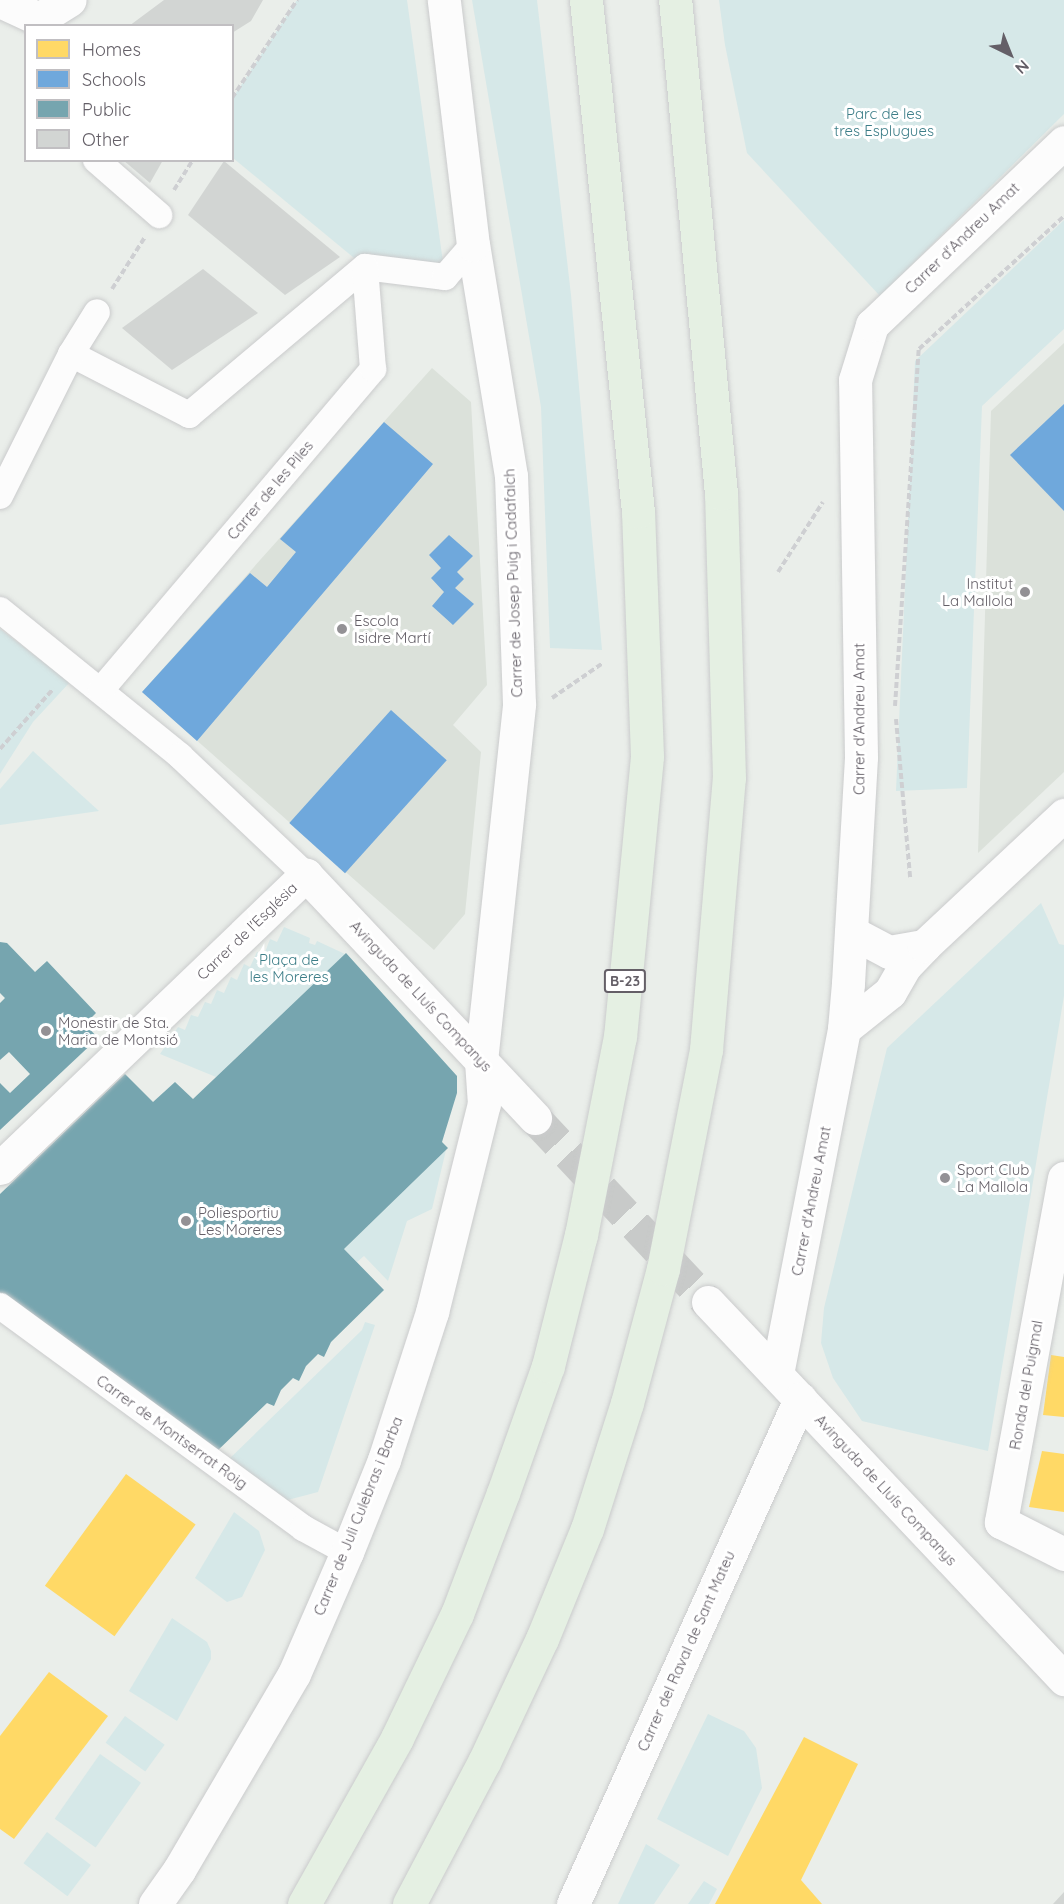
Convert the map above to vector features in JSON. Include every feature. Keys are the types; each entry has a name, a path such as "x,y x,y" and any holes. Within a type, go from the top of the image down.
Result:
{"highway":[{"name":"B-23","path":"304,1904 402,1727 457,1614 503,1493 548,1366 576,1257 602,1143 620,1037 647,756 638,512 586,0"},
{"path":"409,1904 484,1762 542,1639 587,1529 663,1269 706,1050 729,778 721,494 675,0"}],"street":[{"path":"0,1 39,19 70,0"},
{"name":"Carrer de Josep Puig i Cadafalch","path":"444,0 473,245 511,476 519,704 481,1061"},
{"name":"Carrer d'Andreu Amat","path":"777,1374 844,1029 848,983 861,757 855,380 872,325 1064,142"},
{"path":"98,162 159,215"},
{"path":"71,354 189,415 365,267 445,277 473,245"},
{"name":"Carrer de les Piles","path":"101,690 373,369 365,267"},
{"path":"0,496 71,354 97,312"},
{"name":"Carrer de l'Església","path":"0,610 180,756 306,875 0,1168"},
{"path":"844,1029 890,992 914,956 1064,815"},
{"name":"Avinguda de Lluís Companys","path":"306,875 535,1118"},
{"path":"852,932 889,952 914,956"},
{"path":"848,983 914,956"},
{"name":"Carrer de Juli Culebras i Barba","path":"155,1904 179,1870 294,1674 384,1460 432,1312 484,1104 481,1061"},
{"name":"Ronda del Puigmal","path":"1064,1178 1001,1521 1064,1554"},
{"name":"Avinguda de Lluís Companys","path":"708,1302 1064,1679"},
{"name":"Carrer de Montserrat Roig","path":"0,1306 303,1528 347,1552"},
{"name":"Carrer del Raval de Sant Mateu","path":"573,1904 800,1399"}],"path":[{"path":"234,95 297,0"},
{"path":"909,877 895,711 919,349 1064,216"},
{"path":"778,572 823,502"},
{"path":"546,701 603,663"},
{"path":"0,749 56,686"}],"shaded area":[{"name":"Institut La Mallola","path":"1064,343 1064,772 978,853 991,411"},
{"name":"Escola Isidre Martí","path":"432,368 471,402 487,685 453,725 481,752 465,914 434,950 142,692"}],"green space":[{"path":"297,0 407,0 445,277 365,267 234,159 234,96"},
{"path":"472,0 537,0 571,295 602,650 550,648 541,407"},
{"name":"Parc de les tres Esplugues","path":"719,0 1064,0 1064,114 880,296 747,153 725,45"},
{"path":"1064,220 1064,329 982,406 967,788 896,791 915,361"},
{"path":"0,629 70,682 33,722 0,774"},
{"path":"33,751 99,811 0,825 0,789"},
{"name":"Sport Club La Mallola","path":"1041,903 1059,944 1064,945 1064,996 988,1451 862,1421 833,1378 821,1343 824,1308 887,1048"},
{"name":"Plaça de les Moreres","path":"284,927 310,938 309,943 315,945 317,941 345,954 216,1077 160,1054 178,1027 185,1030 191,1015 198,1017 205,1002 211,1004 217,990 224,993 231,977 237,980 244,964 250,967 257,952 264,955 270,939 277,942"},
{"path":"446,1150 432,1209 407,1221 388,1281 364,1256 357,1262 344,1249"},
{"path":"365,1322 375,1325 318,1492 280,1502 225,1463 362,1330"},
{"path":"234,1512 259,1531 265,1550 242,1597 227,1602 195,1578"},
{"path":"172,1618 207,1642 211,1651 211,1659 177,1721 129,1691"},
{"path":"708,1714 744,1731 756,1748 762,1788 728,1856 657,1819"},
{"path":"125,1716 165,1745 145,1771 106,1743"},
{"path":"100,1754 141,1783 96,1847 55,1819"},
{"path":"47,1832 91,1865 67,1896 24,1863"},
{"path":"646,1844 680,1865 654,1904 618,1904"},
{"path":"704,1881 717,1889 709,1904 688,1904"}],"building: Homes":[{"path":"1051,1355 1064,1357 1064,1417 1043,1415"},
{"path":"1042,1451 1064,1454 1064,1512 1029,1507"},
{"path":"126,1474 196,1525 114,1636 45,1586"},
{"path":"49,1672 108,1716 14,1839 0,1829 0,1736"},
{"path":"804,1737 858,1764 801,1880 822,1904 715,1904"}],"building: Schools":[{"path":"1064,404 1064,511 1010,455"},
{"path":"384,422 433,464 197,741 142,692 250,573 267,587 296,552 280,539"},
{"path":"449,535 473,556 457,572 464,579 455,588 474,604 453,625 432,606 444,592 431,578 441,568 429,555"},
{"path":"391,710 447,760 345,873 289,823"}],"building: Public":[{"name":"Monestir de Sta. Maria de Montsió","path":"0,942 7,943 35,972 47,961 96,1013 85,1024 98,1038 0,1130 0,1083 10,1093 30,1074 9,1052 0,1060 0,1003 5,998 0,993"},
{"name":"Poliesportiu Les Moreres","path":"346,953 457,1076 457,1093 442,1142 448,1148 344,1249 384,1290 331,1342 324,1357 318,1354 306,1366 299,1381 293,1378 281,1390 274,1406 267,1403 214,1454 0,1296 0,1194 125,1074 153,1102 175,1082 193,1099"}],"building: Other":[{"path":"164,0 263,0 251,21 234,32 234,24 132,24"},
{"path":"125,162 162,162 150,183"},
{"path":"225,162 340,257 285,295 188,215"},
{"path":"203,269 258,313 172,370 122,328"},
{"path":"1064,1892 1064,1904 1053,1904"}],"tunnel":[{"path":"535,1118 708,1302"}],"place":[{"name":"Institut La Mallola","path":"1025,592"},
{"name":"Escola Isidre Martí","path":"342,629"},
{"name":"Monestir de Sta. Maria de Montsió","path":"46,1031"},
{"name":"Sport Club La Mallola","path":"945,1178"},
{"name":"Poliesportiu Les Moreres","path":"186,1221"}]}
